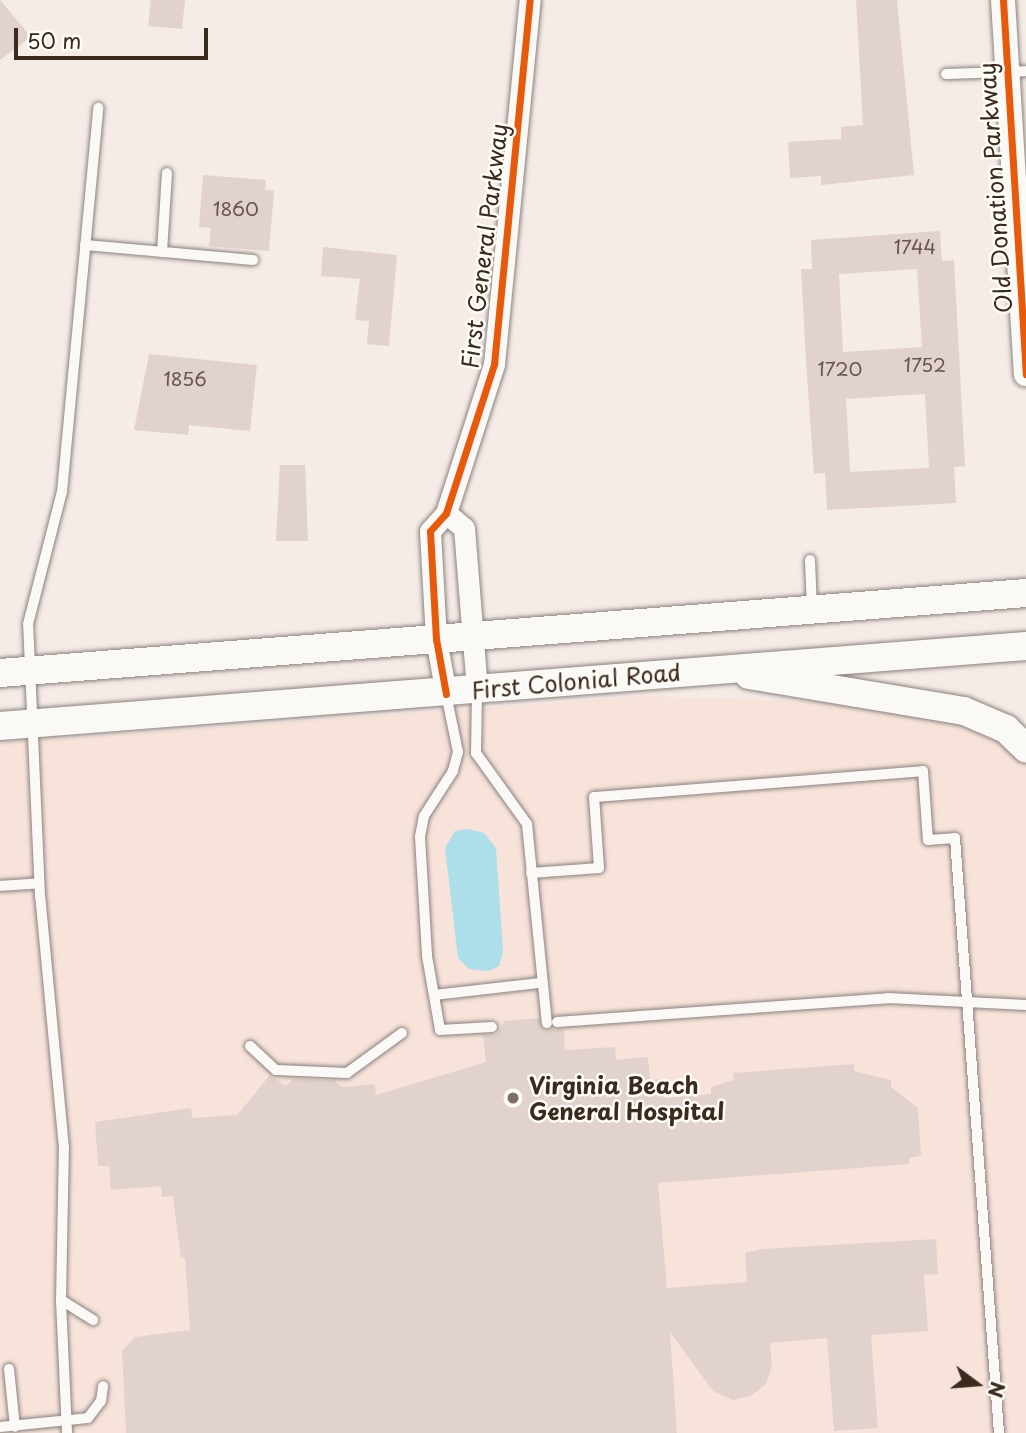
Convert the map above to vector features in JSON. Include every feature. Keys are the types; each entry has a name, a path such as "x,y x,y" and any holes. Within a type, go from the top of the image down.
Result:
{"main road":[{"path":"0,673 1026,593"},
{"name":"First Colonial Road","path":"0,726 446,694 477,688 1026,646"},
{"path":"722,669 964,711 1006,729 1026,748"}],"street":[{"name":"First General Parkway","path":"446,694 436,639 430,531 446,513 495,363 530,0"},
{"name":"Old Donation Parkway","path":"1003,0 1016,71 1026,374"},
{"path":"446,513 464,528 470,636 477,688"}],"lane":[{"path":"946,74 1016,71"},
{"path":"67,1429 61,1300 64,1148 39,883 28,670 34,586 62,492 98,108"},
{"path":"162,252 167,173"},
{"path":"85,245 253,260"},
{"path":"810,560 813,609"},
{"path":"477,688 477,753 523,814 540,983 552,1022 888,998 966,999 1026,1005"},
{"path":"446,694 458,752 453,771 424,816 420,836 434,995 440,1030 492,1027"},
{"path":"531,873 599,868 594,797 923,771 928,840 955,838 999,1433"},
{"path":"0,886 39,883"},
{"path":"434,995 540,983"},
{"path":"250,1046 276,1070 347,1073 402,1033"},
{"path":"61,1300 93,1320"},
{"path":"9,1369 15,1427"},
{"path":"0,1427 67,1429 88,1418 101,1401 103,1386"}],"shaded area":[{"name":"Virginia Beach General Hospital","path":"649,696 836,702 980,724 1026,764 1026,1433 0,1433 0,743"}],"water":[{"path":"469,829 484,833 496,848 503,952 499,966 489,971 469,969 458,958 445,848 455,831"}],"building":[{"path":"0,0 31,37 0,60"},
{"path":"151,0 185,0 182,29 148,26"},
{"path":"856,0 897,0 914,175 821,185 821,176 790,178 788,142 841,139 841,127 863,125"},
{"path":"203,175 266,180 265,190 274,191 269,251 209,246 211,228 199,227"},
{"path":"940,231 942,261 954,260 965,466 954,467 956,503 827,510 825,473 814,474 806,361 801,269 812,269 811,240","holes":["917,269 922,347 843,352 839,274","925,394 929,468 850,472 846,399"]},
{"path":"323,247 397,255 389,346 367,344 369,321 355,320 360,279 321,276"},
{"path":"149,354 257,365 250,431 189,425 188,435 134,430"},
{"path":"280,465 305,465 308,541 276,541"},
{"path":"539,1018 544,1030 564,1029 565,1050 615,1047 616,1060 648,1057 650,1080 662,1079 664,1098 711,1094 711,1087 734,1080 733,1073 854,1064 854,1071 891,1080 891,1087 918,1108 921,1156 909,1158 909,1164 658,1183 667,1288 747,1282 745,1253 761,1249 936,1239 938,1274 924,1275 928,1331 871,1335 878,1428 834,1431 827,1338 770,1343 772,1366 766,1384 751,1396 733,1400 713,1391 670,1332 677,1433 126,1433 122,1351 135,1337 190,1330 185,1258 181,1258 173,1196 162,1197 161,1186 111,1190 109,1166 98,1166 95,1122 191,1108 192,1118 237,1115 270,1075 286,1086 293,1079 334,1080 342,1087 375,1084 376,1095 486,1062 483,1035 496,1034 505,1021"}],"cycle path":[{"path":"446,694 436,639 430,531 446,513 494,364 530,0"},
{"path":"1003,0 1026,374"}],"place":[{"name":"Virginia Beach General Hospital","path":"513,1098"}]}
